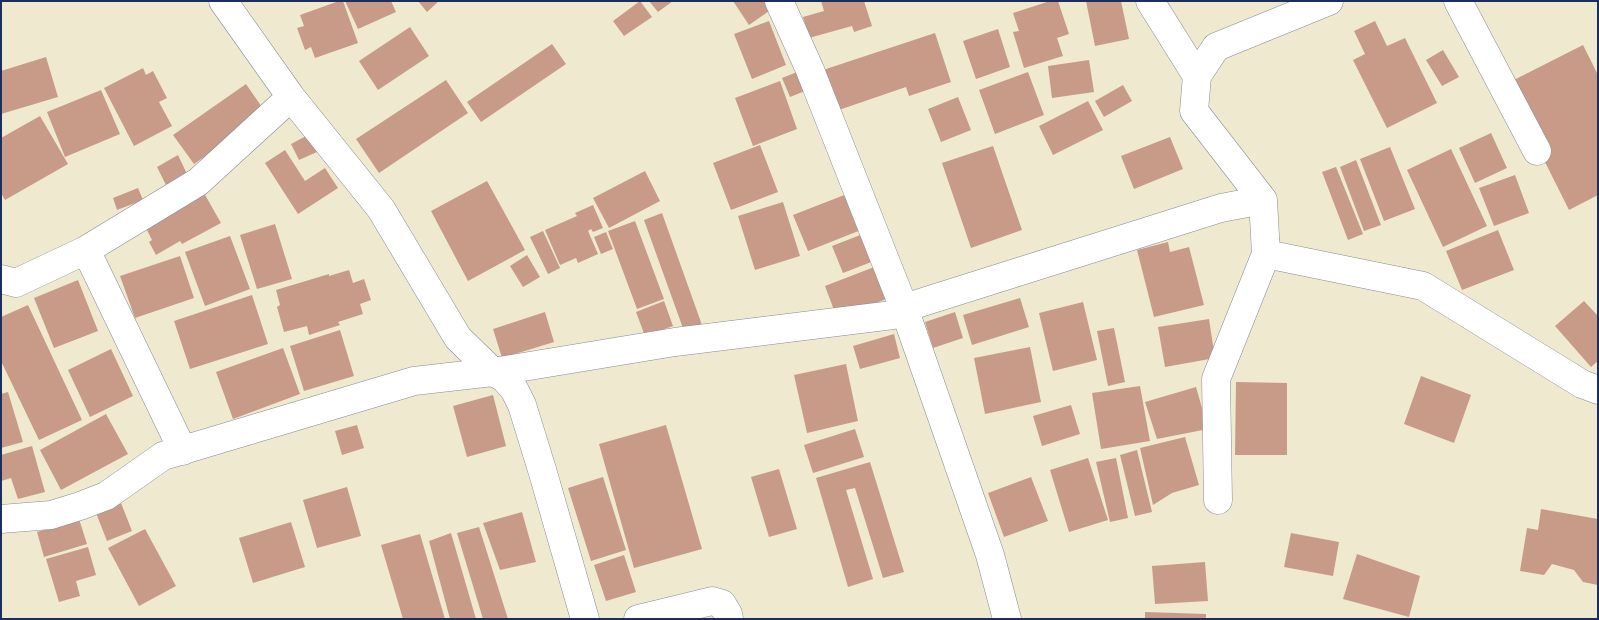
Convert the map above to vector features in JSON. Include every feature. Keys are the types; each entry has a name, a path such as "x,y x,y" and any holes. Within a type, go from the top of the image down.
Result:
{"street":[{"path":"223,1 291,97 381,209 458,338 493,372 504,378 514,389 522,405 566,546 585,619"},
{"path":"779,1 810,70 904,308 990,554 1007,619"},
{"path":"1150,1 1197,76"},
{"path":"1218,500 1216,379 1266,254 1263,200 1194,111 1197,76 1216,47 1329,1"},
{"path":"1458,1 1538,151"},
{"path":"1,279 16,283 86,250 198,182 291,97"},
{"path":"1,519 51,515 80,506 106,496 163,456 414,381 493,372 675,342 893,315 904,308 1221,208 1263,200"},
{"path":"86,250 183,451"},
{"path":"1266,254 1423,286 1582,384 1598,390"},
{"path":"638,619 712,601 722,604 729,619"}],"building":[{"path":"343,1 358,43 315,58 311,47 305,50 297,28 304,26 300,15"},
{"path":"345,1 391,1 396,12 358,29"},
{"path":"418,1 439,1 427,12"},
{"path":"640,1 652,17 624,36 613,21"},
{"path":"649,1 673,1 658,12"},
{"path":"733,1 767,1 772,9 749,25"},
{"path":"821,1 864,1 872,26 854,32 852,26 809,38 803,17 824,11"},
{"path":"1050,1 1058,1 1069,34 1057,38 1063,56 1024,68 1013,32 1019,31 1013,13"},
{"path":"1086,1 1121,1 1129,39 1095,46"},
{"path":"769,21 786,65 752,79 734,34"},
{"path":"1375,21 1387,46 1405,38 1437,103 1387,128 1353,60 1365,54 1354,31"},
{"path":"410,27 429,56 378,90 359,61"},
{"path":"998,29 1010,67 976,79 963,41"},
{"path":"935,33 951,82 909,96 906,87 833,112 820,71"},
{"path":"552,44 566,64 481,122 467,102"},
{"path":"1583,45 1598,75 1598,195 1569,210 1506,84"},
{"path":"1443,50 1459,77 1442,86 1426,60"},
{"path":"46,57 58,97 1,114 1,71"},
{"path":"1089,60 1094,92 1052,98 1048,66"},
{"path":"143,68 146,75 153,71 167,98 159,102 172,126 134,146 104,88"},
{"path":"797,72 805,91 790,97 782,78"},
{"path":"1028,72 1044,115 995,134 979,90"},
{"path":"446,80 468,113 379,173 356,139"},
{"path":"780,81 797,129 753,146 735,98"},
{"path":"246,84 266,113 194,164 173,135"},
{"path":"1123,85 1132,101 1104,117 1095,101"},
{"path":"101,90 120,134 65,157 47,112"},
{"path":"958,97 971,130 941,142 928,109"},
{"path":"1088,101 1103,130 1053,155 1039,126"},
{"path":"40,116 68,164 5,200 1,193 1,138"},
{"path":"1491,133 1507,168 1475,183 1459,148"},
{"path":"308,135 317,152 299,160 291,144"},
{"path":"1170,137 1183,169 1134,189 1121,156"},
{"path":"760,145 778,192 731,210 713,163"},
{"path":"993,146 1022,230 971,248 942,163"},
{"path":"1390,147 1415,209 1384,221 1360,159"},
{"path":"1451,149 1487,226 1443,247 1407,170"},
{"path":"285,150 305,181 325,168 338,188 298,214 265,163"},
{"path":"178,155 187,174 166,185 157,167"},
{"path":"1356,160 1381,225 1364,231 1340,167"},
{"path":"1336,167 1363,234 1348,240 1322,172"},
{"path":"645,171 660,201 609,228 593,198"},
{"path":"1515,175 1529,213 1494,226 1479,188"},
{"path":"487,181 525,250 468,281 431,211"},
{"path":"138,188 143,200 117,210 113,198"},
{"path":"852,192 866,228 808,251 793,215"},
{"path":"204,193 221,223 182,244 180,241 156,255 149,242 152,240 145,226"},
{"path":"783,202 800,256 755,270 738,216"},
{"path":"593,205 603,228 593,232 591,229 588,231 598,254 578,263 576,258 560,265 545,230 577,216 575,213"},
{"path":"662,213 702,325 684,331 644,220"},
{"path":"635,221 664,299 637,309 608,231"},
{"path":"275,224 292,279 257,289 240,235"},
{"path":"1498,230 1514,270 1462,290 1446,251"},
{"path":"543,231 560,268 548,274 530,237"},
{"path":"606,232 613,249 601,254 594,237"},
{"path":"868,232 879,259 843,273 832,246"},
{"path":"230,236 250,289 205,306 185,252"},
{"path":"1168,242 1170,252 1189,247 1204,305 1154,317 1137,250"},
{"path":"527,255 540,277 523,287 510,266"},
{"path":"180,256 194,298 135,318 120,276"},
{"path":"882,264 894,296 837,318 825,286"},
{"path":"349,270 353,283 364,279 371,300 360,304 363,314 338,322 340,325 309,335 307,326 284,332 277,307 280,305 276,290"},
{"path":"78,280 98,331 54,348 34,298"},
{"path":"252,295 268,344 190,369 174,321"},
{"path":"1020,298 1029,327 972,345 963,315"},
{"path":"664,301 673,326 645,336 636,312"},
{"path":"1584,301 1598,316 1598,361 1591,367 1555,326"},
{"path":"1083,302 1097,360 1053,371 1039,313"},
{"path":"28,305 82,420 39,440 1,361 1,317"},
{"path":"545,312 554,342 502,358 493,329"},
{"path":"955,312 963,338 933,348 925,322"},
{"path":"1209,319 1215,358 1165,367 1158,327"},
{"path":"1114,328 1125,382 1108,386 1097,331"},
{"path":"340,330 354,376 304,391 290,346"},
{"path":"894,334 900,358 860,369 853,346"},
{"path":"1030,347 1041,402 985,414 974,358"},
{"path":"283,348 300,394 233,419 216,372"},
{"path":"111,349 133,396 90,417 68,370"},
{"path":"846,364 858,421 807,433 794,375"},
{"path":"1421,376 1471,395 1454,443 1404,424"},
{"path":"1236,382 1287,383 1287,455 1235,455"},
{"path":"1140,386 1150,441 1101,449 1092,393"},
{"path":"1196,387 1208,429 1157,439 1145,402"},
{"path":"8,392 23,442 1,448 1,394"},
{"path":"493,395 506,446 467,457 453,406"},
{"path":"1071,405 1080,434 1042,446 1033,416"},
{"path":"106,414 128,454 61,490 40,450"},
{"path":"357,425 364,448 342,455 335,431"},
{"path":"666,425 702,549 634,568 599,444"},
{"path":"855,429 864,457 813,473 804,445"},
{"path":"1185,437 1199,485 1172,493 1153,505 1140,448"},
{"path":"32,446 45,492 18,499 11,478 1,481 1,455"},
{"path":"1137,450 1152,512 1135,516 1120,455"},
{"path":"1088,458 1108,520 1069,532 1050,470"},
{"path":"1116,458 1128,518 1110,522 1096,462"},
{"path":"870,462 904,572 883,578 855,488 846,490 873,579 848,587 816,478"},
{"path":"779,469 797,529 769,537 751,477"},
{"path":"603,477 626,550 591,561 568,488"},
{"path":"1031,477 1048,521 1004,537 988,493"},
{"path":"347,487 361,536 317,548 303,500"},
{"path":"121,503 132,531 107,541 96,513"},
{"path":"1541,509 1598,519 1598,585 1583,582 1574,570 1552,564 1544,575 1520,571 1527,528 1538,530"},
{"path":"522,512 536,562 500,570 483,523"},
{"path":"79,519 87,544 44,557 37,532"},
{"path":"291,522 305,567 253,583 239,538"},
{"path":"479,527 508,619 483,619 457,533"},
{"path":"145,529 176,586 139,606 108,548"},
{"path":"451,533 476,619 450,619 429,541"},
{"path":"1291,533 1339,542 1333,576 1284,567"},
{"path":"420,534 445,619 403,619 381,545"},
{"path":"88,547 96,575 76,581 80,596 59,602 46,559"},
{"path":"1357,554 1420,576 1409,617 1343,599"},
{"path":"624,555 636,592 606,601 594,565"},
{"path":"1205,562 1208,601 1155,604 1152,566"},
{"path":"1145,612 1206,614 1206,619 1145,619"}]}
